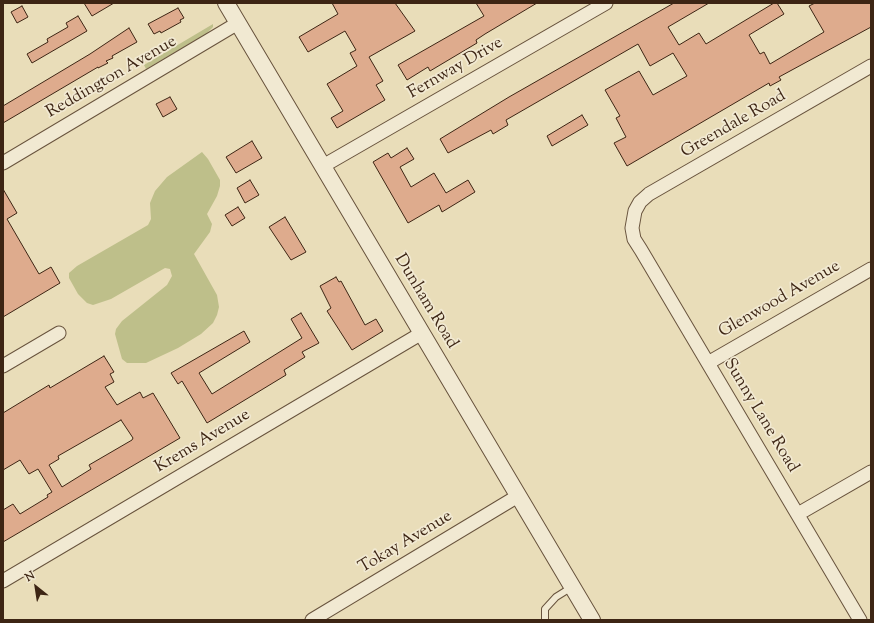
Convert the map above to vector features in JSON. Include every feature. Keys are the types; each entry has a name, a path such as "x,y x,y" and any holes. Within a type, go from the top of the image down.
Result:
{"street":[{"name":"Dunham Road","path":"226,3 592,620"},
{"name":"Fernway Drive","path":"323,166 606,3"},
{"name":"Reddington Avenue","path":"3,163 238,23"},
{"name":"Greendale Road","path":"632,228 635,211 640,202 649,194 871,66"},
{"name":"Sunny Lane Road","path":"632,228 638,244 860,620"},
{"name":"Glenwood Avenue","path":"708,364 871,269"},
{"path":"3,366 59,333"},
{"name":"Krems Avenue","path":"3,581 422,333"},
{"path":"798,514 871,472"},
{"name":"Tokay Avenue","path":"312,620 518,496"}],"lane":[{"path":"545,620 545,609 556,597 572,587"}],"green space":[{"path":"213,24 213,27 206,34 146,69 144,65"},
{"path":"202,152 208,159 220,180 220,186 217,196 207,214 212,224 210,232 194,254 217,295 219,307 217,315 213,323 201,334 178,348 146,363 127,363 122,359 115,334 116,329 122,321 167,285 172,276 170,269 165,268 111,299 93,305 87,303 78,294 69,278 69,273 77,266 148,225 151,219 150,203 155,191 167,177"}],"building":[{"path":"84,3 114,3 92,16"},
{"path":"332,3 395,3 415,31 369,57 383,81 376,85 385,100 337,128 331,118 343,111 327,84 357,66 350,53 356,50 345,31 308,52 299,37 338,14"},
{"path":"476,3 537,3 485,34 476,40 477,43 430,71 428,67 407,80 398,65 484,16"},
{"path":"674,3 709,3 668,27 679,45 699,33 706,44 774,3 777,3 784,14 749,35 760,54 764,52 770,64 824,32 809,6 815,3 871,3 871,27 779,77 781,80 770,86 769,83 627,166 614,143 626,137 616,118 620,116 605,90 639,71 653,95 687,76 673,53 650,66 638,44 506,120 508,125 493,134 491,130 448,153 440,139 509,97"},
{"path":"22,6 28,17 17,23 11,12"},
{"path":"178,8 184,18 180,20 181,22 161,33 160,31 154,34 148,24"},
{"path":"78,16 87,31 32,63 27,54 48,42 47,39 68,27 66,23"},
{"path":"129,28 137,42 112,56 113,58 106,61 108,63 98,67 3,123 3,106 90,54"},
{"path":"170,97 177,109 163,117 156,104"},
{"path":"582,115 588,125 552,146 547,136"},
{"path":"252,141 262,158 236,173 226,157"},
{"path":"407,148 414,159 400,167 411,187 434,173 446,193 468,180 475,192 442,212 439,205 408,223 373,162 388,153 391,158"},
{"path":"250,180 259,195 245,203 237,188"},
{"path":"3,189 17,213 7,219 39,274 51,267 60,283 3,317"},
{"path":"238,207 245,218 232,226 225,215"},
{"path":"285,217 306,252 291,260 269,227"},
{"path":"336,277 339,282 341,281 365,325 376,319 383,331 352,350 327,311 331,308 320,286"},
{"path":"301,313 319,343 302,352 305,357 284,370 286,375 207,423 182,381 178,384 171,373 244,331 250,342 199,373 212,394 302,338 291,319"},
{"path":"104,356 114,372 110,374 114,382 105,387 117,405 140,392 143,398 153,393 180,438 3,542 3,510 13,504 20,514 48,497 47,495 52,492 38,469 29,474 20,460 3,470 3,413 49,385 50,388","holes":["121,420 133,438 89,465 91,469 62,487 49,465 59,459 58,456"]}]}
